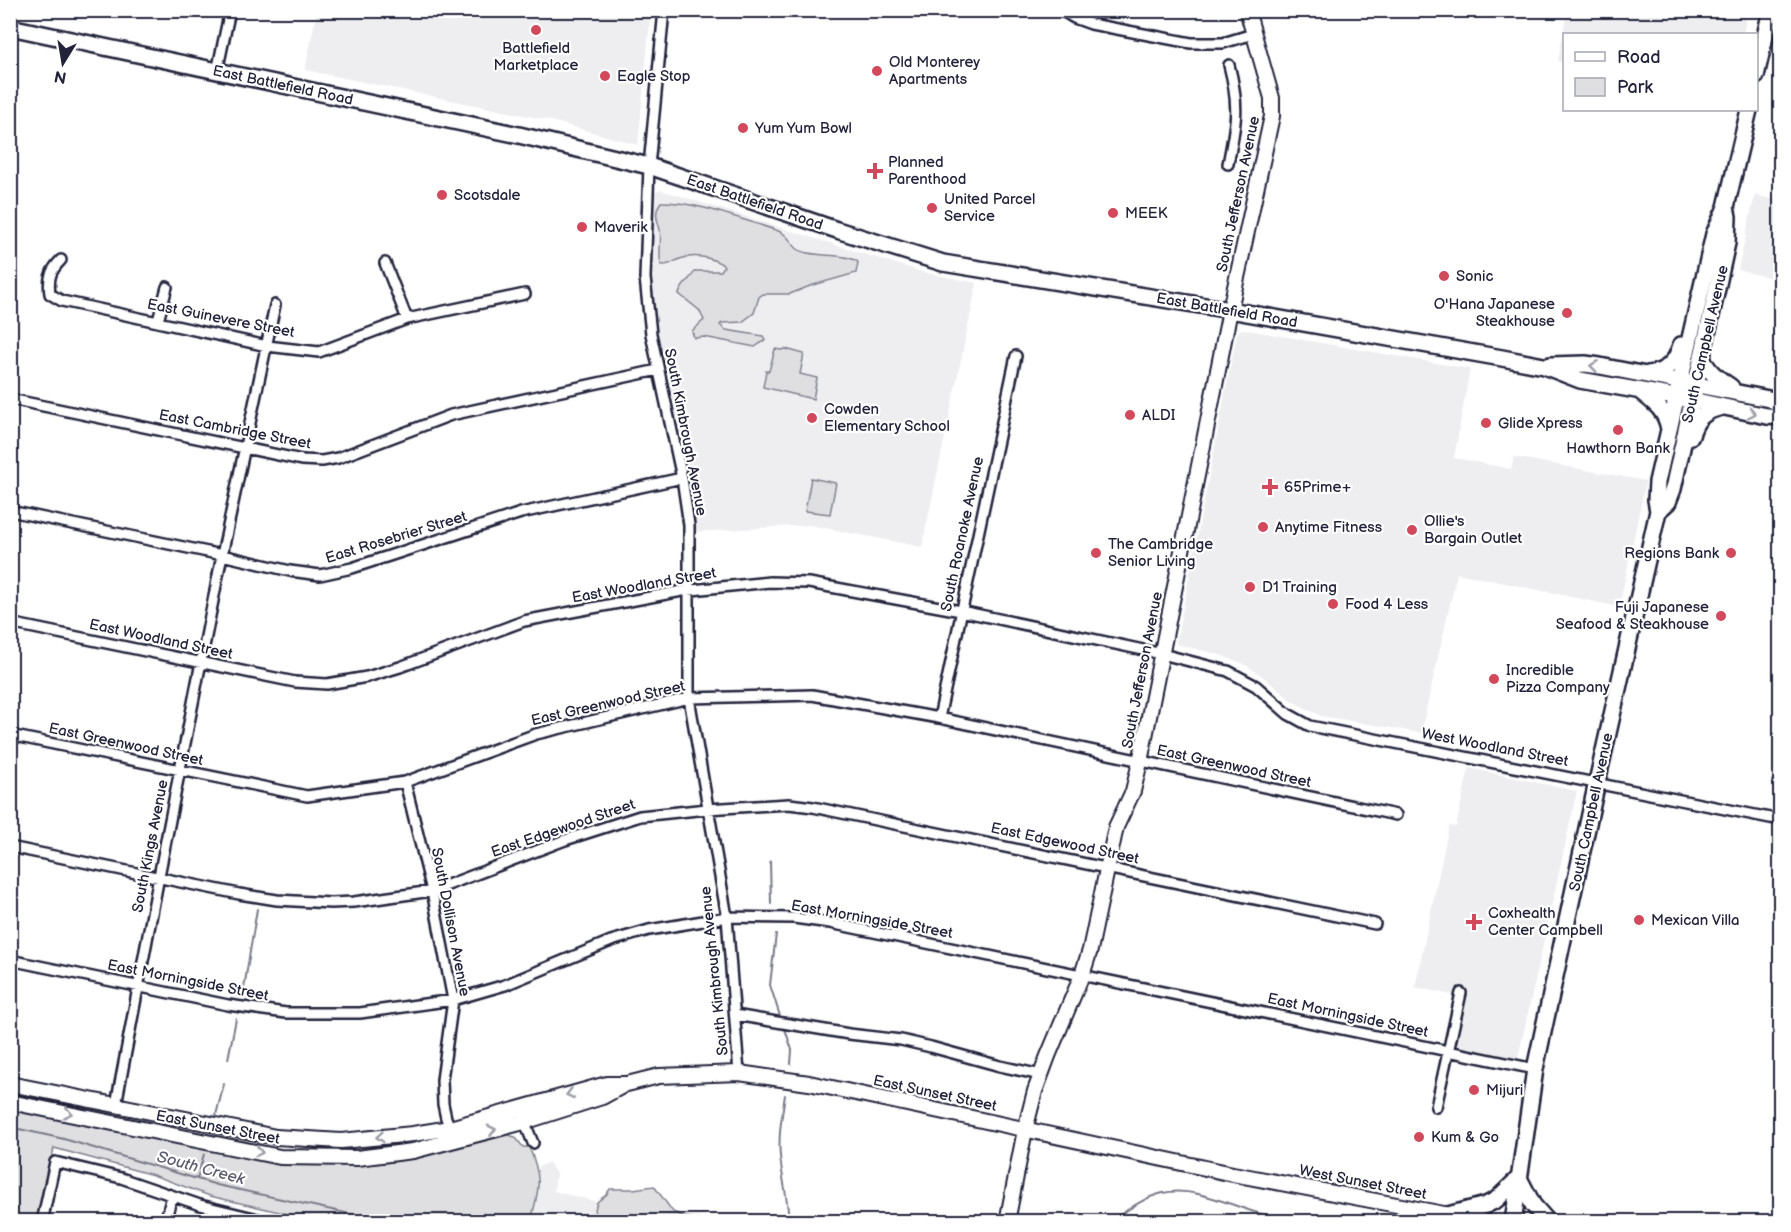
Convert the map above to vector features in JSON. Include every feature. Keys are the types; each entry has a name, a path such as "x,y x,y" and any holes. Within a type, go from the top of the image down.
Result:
{"main road":[{"name":"South Jefferson Avenue","path":"1007,1221 1025,1130 1041,1075 1090,950 1116,827 1133,790 1140,762 1230,310 1272,116 1272,98 1247,10"},
{"path":"1758,68 1772,10"},
{"name":"East Battlefield Road","path":"10,27 519,135 649,166 837,230 943,263 1230,310 1544,366"},
{"name":"South Campbell Avenue","path":"1513,1221 1535,1069 1658,511 1657,482 1714,234 1726,207 1749,111"},
{"name":"South Campbell Avenue","path":"1658,511 1668,502 1696,383 1727,243 1726,207"},
{"path":"1643,374 1662,372 1674,361 1679,351 1690,307 1702,283"},
{"path":"1702,356 1705,365 1714,375 1739,392"},
{"path":"1544,366 1585,364 1696,383 1780,403"},
{"path":"1544,366 1580,380 1780,417"},
{"path":"1639,390 1664,412 1669,430"},
{"path":"1674,480 1681,469 1695,423 1708,411 1723,407"},
{"name":"East Sunset Street","path":"10,1084 276,1137 341,1141 413,1134 452,1134 524,1122 602,1097 627,1084 659,1076 739,1073 809,1083 1233,1174"},
{"name":"East Sunset Street","path":"10,1102 280,1157 357,1158 413,1151 519,1108 608,1084 627,1084"},
{"name":"West Sunset Street","path":"1233,1174 1453,1218 1486,1221"},
{"path":"1453,1218 1496,1200 1519,1178 1533,1204 1548,1221"}],"street":[{"path":"217,72 230,10"},
{"name":"South Kimbrough Avenue","path":"664,10 649,166 645,278 651,334 682,478 689,525 688,698 727,916 739,1073"},
{"path":"1061,10 1091,24 1191,43 1223,43 1254,34"},
{"path":"1228,65 1235,90 1237,109 1228,165"},
{"name":"East Guinevere Street","path":"61,260 51,270 48,283 50,294 62,301 267,346 319,352 407,319 525,294"},
{"path":"386,263 407,319"},
{"path":"158,321 167,287"},
{"name":"South Kings Avenue","path":"116,1105 222,555 275,305"},
{"name":"South Roanoke Avenue","path":"939,718 1016,356"},
{"name":"East Cambridge Street","path":"10,399 302,460 322,461 338,458 451,415 658,370"},
{"name":"East Rosebrier Street","path":"10,510 290,571 320,575 352,568 521,513 682,478"},
{"name":"East Woodland Street","path":"10,623 295,682 327,684 367,677 400,667 524,621 688,590 770,582 808,583 961,611 1162,654 1228,671 1256,686 1288,714 1310,726"},
{"name":"East Greenwood Street","path":"10,735 307,796 405,782 536,734 688,698 812,695 939,718 1396,815"},
{"name":"West Woodland Street","path":"1310,726 1780,820"},
{"name":"South Dollison Avenue","path":"405,782 432,891 453,1000 442,1080 444,1104 452,1134"},
{"name":"East Edgewood Street","path":"10,847 277,900 354,902 432,891 565,840 640,816 789,804 1107,867 1375,924"},
{"name":"East Morningside Street","path":"10,960 228,1005 286,1013 360,1013 453,1000 506,985 611,941 650,930 727,916 794,918 830,923 1535,1069"},
{"path":"1436,1107 1461,993"},
{"path":"735,1015 849,1034 901,1040 1041,1075"},
{"path":"519,1108 533,1143"},
{"path":"42,1221 55,1162 131,1181 200,1205 270,1221"},
{"path":"165,1221 172,1196"}],"shaded area":[{"path":"1567,10 1748,11 1743,33 1563,33 1563,62 1558,61"},
{"path":"317,11 651,11 638,145 552,121 305,70"},
{"name":"Cowden Elementary School","path":"661,190 922,272 977,283 922,547 810,525 694,532 692,510 656,326 651,287 651,225 655,192"},
{"path":"1755,195 1780,201 1780,280 1738,270"},
{"path":"1242,329 1470,369 1454,458 1511,469 1514,457 1646,481 1619,607 1457,573 1421,733 1321,716 1292,701 1244,664 1220,655 1176,644 1237,333"},
{"path":"1469,768 1577,791 1518,1058 1457,1047 1466,998 1415,987 1449,826 1456,827"},
{"path":"549,1162 556,1174 554,1191 597,1202 592,1221 531,1222 539,1186 538,1167"}],"green space":[{"path":"661,202 704,208 778,231 801,251 845,257 858,262 856,273 790,294 763,294 759,297 754,313 742,322 720,325 726,330 763,336 765,340 755,347 704,337 694,338 692,331 704,320 699,310 679,294 680,291 695,271 721,271 724,266 710,259 694,256 661,265 660,227 656,216"},
{"path":"775,349 786,349 804,354 800,374 817,378 813,399 763,387 766,371 769,371"},
{"path":"811,478 836,483 830,514 805,511"},
{"path":"10,1110 218,1152 267,1160 316,1164 365,1165 414,1158 502,1133 515,1137 523,1147 529,1147 538,1176 538,1192 531,1221 318,1221 210,1196 153,1175 54,1148 38,1221 11,1221"},
{"path":"654,1186 673,1212 685,1217 712,1221 592,1221 597,1202 610,1189"}],"waterway":[{"path":"770,861 771,904"},
{"path":"244,988 257,909"},
{"path":"776,934 770,985 780,1016"},
{"path":"228,1059 236,1019"},
{"path":"785,1029 792,1050 791,1064"},
{"path":"216,1115 224,1084"},
{"path":"785,1095 780,1148 789,1222"},
{"name":"South Creek","path":"10,1127 64,1139 217,1185 387,1222"},
{"path":"197,1179 204,1154"},
{"name":"South Creek","path":"1110,1222 1149,1198 1175,1192 1199,1194 1258,1213 1299,1222"}],"place":[{"name":"Battlefield Marketplace","path":"536,30"},
{"name":"Old Monterey Apartments","path":"877,71"},
{"name":"Eagle Stop","path":"605,76"},
{"name":"Yum Yum Bowl","path":"743,128"},
{"name":"Planned Parenthood","path":"875,171"},
{"name":"Scotsdale","path":"442,195"},
{"name":"United Parcel Service","path":"932,208"},
{"name":"MEEK","path":"1113,213"},
{"name":"Maverik","path":"582,227"},
{"name":"Sonic","path":"1444,276"},
{"name":"O'Hana Japanese Steakhouse","path":"1567,313"},
{"name":"ALDI","path":"1130,415"},
{"name":"Cowden Elementary School","path":"812,418"},
{"name":"Glide Xpress","path":"1486,423"},
{"name":"Hawthorn Bank","path":"1618,430"},
{"name":"65Prime+","path":"1270,487"},
{"name":"Anytime Fitness","path":"1263,527"},
{"name":"Ollie's Bargain Outlet","path":"1412,530"},
{"name":"The Cambridge Senior Living","path":"1096,553"},
{"name":"Regions Bank","path":"1731,553"},
{"name":"D1 Training","path":"1250,587"},
{"name":"Food 4 Less","path":"1333,604"},
{"name":"Fuji Japanese Seafood & Steakhouse","path":"1721,616"},
{"name":"Incredible Pizza Company","path":"1494,679"},
{"name":"Mexican Villa","path":"1639,920"},
{"name":"Coxhealth Center Campbell","path":"1474,922"},
{"name":"Mijuri","path":"1474,1090"},
{"name":"Kum & Go","path":"1419,1137"}]}
